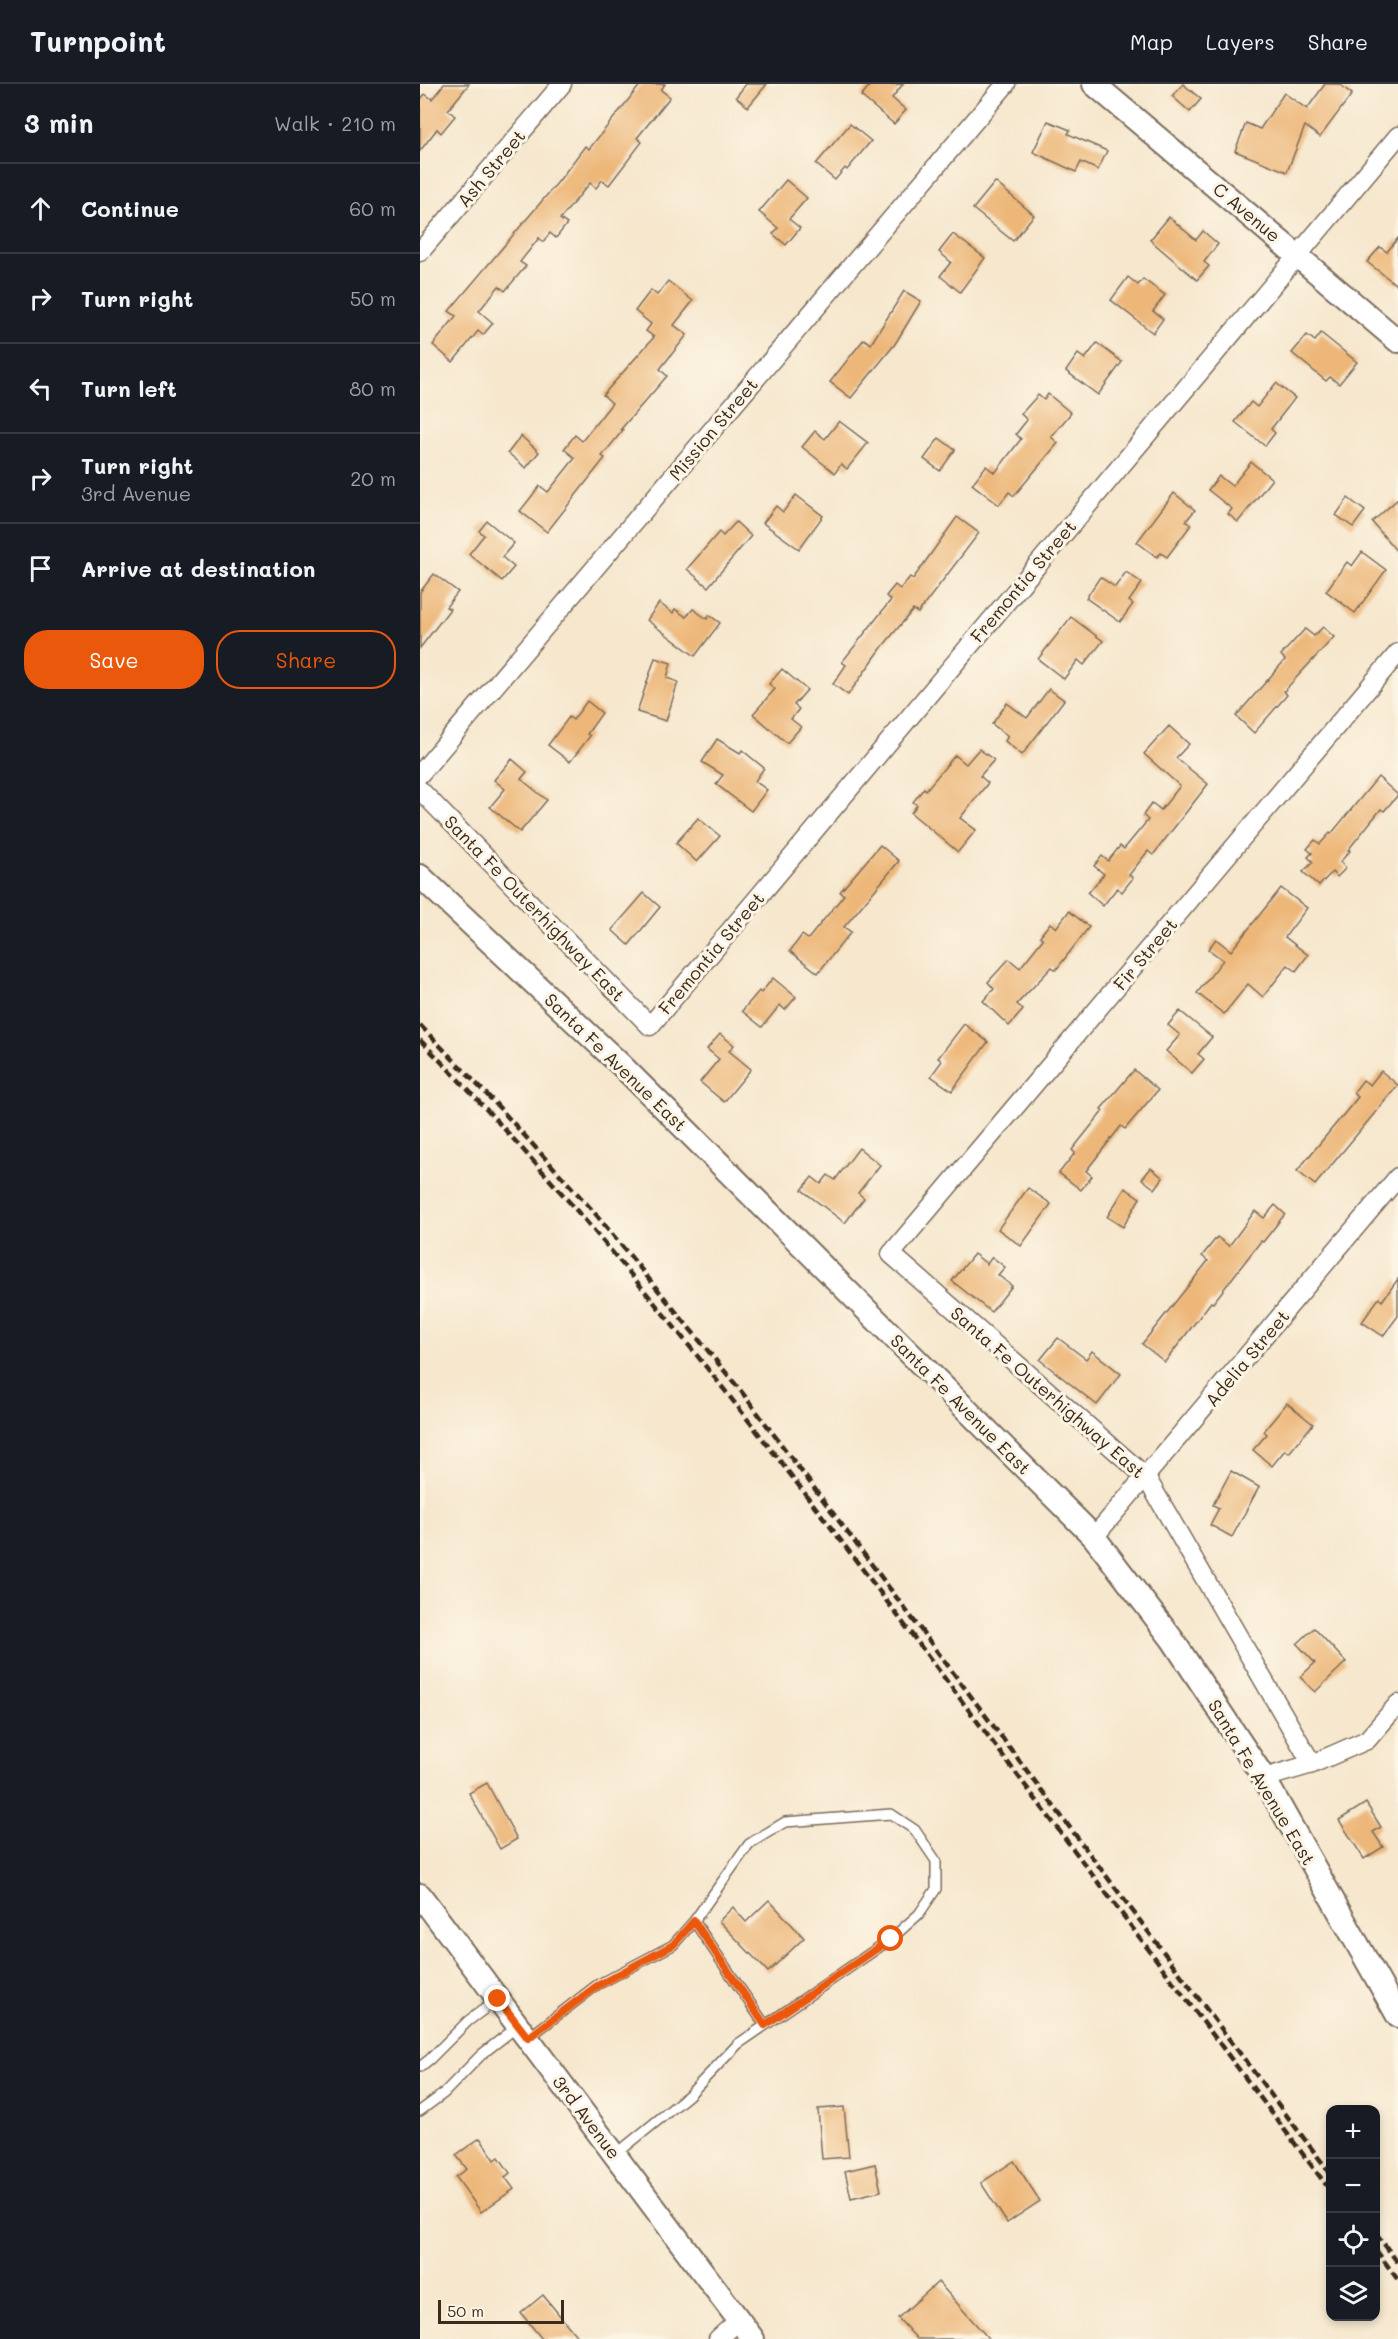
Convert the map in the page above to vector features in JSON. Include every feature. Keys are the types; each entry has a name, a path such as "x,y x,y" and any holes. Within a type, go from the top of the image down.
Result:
{"street":[{"name":"Ash Street","path":"420,252 561,84"},
{"name":"Mission Street","path":"420,774 1006,84"},
{"name":"C Avenue","path":"1094,84 1398,340"},
{"name":"Fremontia Street","path":"650,1026 1398,136"},
{"name":"Fir Street","path":"891,1254 1398,653"},
{"name":"Santa Fe Outerhighway East","path":"420,790 650,1026"},
{"name":"Santa Fe Avenue East","path":"420,876 621,1065 1094,1537 1172,1639 1264,1778 1398,2016"},
{"name":"Adelia Street","path":"1094,1537 1398,1177"},
{"name":"Santa Fe Outerhighway East","path":"891,1254 1146,1477 1312,1764"},
{"path":"1264,1778 1312,1764 1367,1740 1398,1704"},
{"name":"3rd Avenue","path":"420,1895 753,2339"},
{"path":"718,2339 739,2320"}],"lane":[{"path":"420,2111 444,2094 482,2054 523,2032 597,1986 673,1945 694,1921 749,1844 785,1822 891,1814 915,1830 936,1861 936,1889 919,1914 891,1939 738,2044 689,2094 615,2155"},
{"path":"694,1921 765,2025"},
{"path":"420,2067 468,2021 498,1999"}],"building":[{"path":"444,84 469,84 448,110 455,116 441,133 437,129 420,151 420,100 425,94 432,99"},
{"path":"641,84 665,84 661,90 670,97 637,138 642,142 609,185 602,180 596,188 590,183 560,219 567,224 556,238 550,233 543,242 539,238 520,262 526,266 505,291 499,286 479,311 493,323 483,335 478,331 453,362 433,345 456,316 449,311 558,182 585,146 589,149"},
{"path":"746,84 767,84 748,107 736,97"},
{"path":"871,84 903,84 892,98 906,110 894,124 861,96"},
{"path":"1183,84 1201,99 1190,112 1172,96"},
{"path":"1325,84 1339,84 1352,94 1320,137 1305,126 1287,172 1235,151 1246,123 1260,129 1284,93 1307,109"},
{"path":"1048,121 1070,130 1068,134 1107,151 1098,170 1081,162 1076,172 1033,152"},
{"path":"850,124 871,141 847,170 845,168 835,180 816,164"},
{"path":"786,180 807,198 789,219 800,228 786,245 773,234 778,228 759,212"},
{"path":"995,182 1034,215 1013,241 973,209"},
{"path":"1169,217 1196,240 1203,231 1218,244 1204,262 1209,266 1197,280 1150,240"},
{"path":"953,234 985,258 960,292 940,276 951,262 939,252"},
{"path":"1398,238 1398,286 1367,262 1380,247 1387,252"},
{"path":"1128,277 1138,285 1143,279 1165,295 1153,311 1163,319 1153,333 1111,300"},
{"path":"668,281 693,301 674,325 687,335 660,369 667,376 621,429 623,430 602,456 605,458 547,532 520,511 540,486 548,492 575,458 564,449 575,435 582,441 612,403 603,395 654,337 646,331 651,324 635,311 651,290 657,295"},
{"path":"904,291 921,301 895,344 851,398 830,382 864,339 871,344"},
{"path":"1321,333 1357,362 1339,384 1330,377 1326,381 1292,353 1307,335 1315,341"},
{"path":"1097,343 1122,362 1098,395 1066,371 1078,354 1085,359"},
{"path":"1276,383 1295,398 1271,429 1275,433 1265,446 1235,422 1251,402 1257,407"},
{"path":"1048,394 1071,413 1051,437 1058,443 1014,496 1009,492 999,505 972,484 986,466 995,473 1021,439 1016,434 1027,420 1021,414 1038,395 1044,400"},
{"path":"839,421 868,443 847,469 841,464 835,473 802,447 815,431 825,439"},
{"path":"521,436 539,452 526,468 508,453"},
{"path":"939,438 955,450 940,471 924,459"},
{"path":"1251,462 1272,479 1238,522 1228,514 1232,509 1208,490 1219,476 1232,486"},
{"path":"1174,493 1195,510 1186,521 1191,525 1167,557 1161,553 1157,557 1137,542"},
{"path":"796,495 823,516 799,549 763,523 776,506 783,512"},
{"path":"1348,498 1365,511 1353,527 1336,515"},
{"path":"1398,499 1398,553 1372,522"},
{"path":"957,517 979,533 918,613 913,610 883,646 848,695 833,684 846,665 842,662 891,600 886,596 895,585 900,589 910,577 913,579"},
{"path":"487,521 514,543 502,557 514,567 502,581 469,554 484,535 479,531"},
{"path":"736,522 751,536 708,587 687,569 719,532 723,536"},
{"path":"1362,552 1386,570 1355,613 1326,591 1347,562 1352,566"},
{"path":"1126,572 1142,583 1129,601 1133,604 1120,622 1086,598 1100,577 1115,587"},
{"path":"434,574 458,592 446,607 450,609 420,648 420,592"},
{"path":"659,603 673,613 675,609 686,617 693,609 707,619 709,615 720,623 695,656 647,620"},
{"path":"1071,617 1103,641 1084,665 1078,660 1064,679 1038,659"},
{"path":"1323,627 1334,637 1284,691 1287,695 1254,733 1236,716 1285,660 1281,655 1305,629 1314,636"},
{"path":"655,658 671,663 667,678 678,682 666,721 637,712"},
{"path":"782,669 807,690 794,705 799,709 791,719 801,727 787,743 753,714 775,689 769,684"},
{"path":"1049,689 1064,700 1022,755 1005,741 1008,736 992,724 1007,703 1027,718"},
{"path":"587,701 602,713 587,734 590,736 570,762 548,745 569,717 573,720"},
{"path":"1169,726 1189,744 1176,758 1208,784 1153,855 1148,851 1129,875 1133,878 1122,892 1117,888 1103,906 1088,893 1104,874 1094,866 1102,856 1108,861 1120,846 1124,849 1148,820 1143,815 1152,803 1161,810 1180,786 1144,754"},
{"path":"717,739 740,753 742,750 764,768 755,781 767,790 751,811 716,784 723,775 702,762"},
{"path":"979,749 994,760 980,776 988,783 960,818 976,830 958,852 911,813 917,805 913,802 955,755 966,764"},
{"path":"512,759 527,772 521,779 547,800 520,832 490,807 505,789 494,780"},
{"path":"1378,777 1398,795 1384,811 1381,809 1348,850 1350,851 1340,862 1346,868 1337,877 1332,872 1319,886 1303,872 1313,862 1308,857 1312,853 1307,849 1315,840 1320,844 1331,834"},
{"path":"698,818 720,836 697,862 676,843"},
{"path":"880,845 899,861 844,927 851,932 818,973 790,951 802,935 808,939 844,895 840,892"},
{"path":"1281,888 1307,908 1285,937 1308,955 1296,971 1288,965 1263,997 1248,984 1224,1014 1197,993 1223,960 1208,949 1216,939 1231,951"},
{"path":"644,893 660,907 629,945 612,930"},
{"path":"1069,911 1089,927 1056,970 1052,967 1017,1004 1023,1010 1009,1026 983,1001 994,989 988,982 1009,959 1020,968 1043,939 1040,936 1050,923 1056,928"},
{"path":"773,978 796,997 785,1010 780,1005 762,1027 742,1011"},
{"path":"1180,1011 1212,1037 1198,1054 1204,1059 1192,1073 1166,1051 1180,1035 1168,1025"},
{"path":"964,1024 988,1042 952,1091 931,1076 942,1061 938,1058"},
{"path":"720,1034 734,1045 729,1051 751,1069 724,1102 700,1082 719,1059 707,1049"},
{"path":"1134,1070 1158,1090 1125,1129 1121,1126 1086,1171 1092,1176 1081,1190 1059,1173 1075,1153 1072,1150 1103,1111 1101,1109"},
{"path":"1381,1071 1398,1085 1315,1185 1297,1171 1358,1097 1353,1093 1363,1080 1370,1085"},
{"path":"859,1148 880,1165 858,1193 864,1198 845,1223 802,1190 812,1177 821,1184 828,1175 835,1180"},
{"path":"1151,1168 1163,1178 1155,1189 1142,1179"},
{"path":"1028,1188 1051,1204 1021,1246 998,1229"},
{"path":"1125,1188 1140,1198 1123,1227 1107,1217"},
{"path":"1275,1205 1285,1214 1213,1303 1211,1302 1165,1362 1142,1344 1208,1261 1202,1256 1217,1237 1229,1246 1255,1211 1264,1218"},
{"path":"974,1254 987,1264 992,1257 1005,1267 998,1275 1012,1286 991,1312 952,1281"},
{"path":"1398,1279 1398,1316 1383,1336 1362,1322 1379,1298 1382,1301"},
{"path":"1058,1338 1086,1359 1092,1351 1121,1374 1097,1405 1040,1360"},
{"path":"1287,1403 1313,1424 1289,1453 1285,1450 1272,1466 1253,1450 1267,1434 1264,1431"},
{"path":"1231,1471 1259,1487 1232,1537 1210,1525 1219,1508 1213,1505"},
{"path":"1314,1628 1346,1662 1315,1692 1300,1677 1315,1663 1297,1644"},
{"path":"487,1783 517,1839 500,1849 469,1793"},
{"path":"1366,1803 1381,1827 1373,1832 1383,1847 1364,1859 1339,1820"},
{"path":"769,1900 804,1938 768,1972 719,1921 733,1907 746,1922"},
{"path":"844,2107 849,2157 822,2159 818,2109"},
{"path":"480,2138 495,2160 499,2157 510,2173 505,2177 514,2189 481,2212 456,2177 467,2169 456,2155"},
{"path":"1014,2161 1040,2201 1007,2223 981,2183"},
{"path":"875,2164 881,2191 851,2198 845,2171"},
{"path":"938,2282 989,2339 917,2339 898,2318"},
{"path":"543,2295 579,2339 542,2339 521,2313"}],"railway":[{"path":"420,1025 594,1212 741,1391 1326,2168"},
{"path":"420,1040 554,1185 743,1413 1326,2185"},
{"path":"1380,2238 1398,2263"},
{"path":"1380,2255 1398,2280"}],"route":[{"path":"498,1999 528,2038 597,1986 673,1945 694,1921 765,2025 891,1939"}]}
